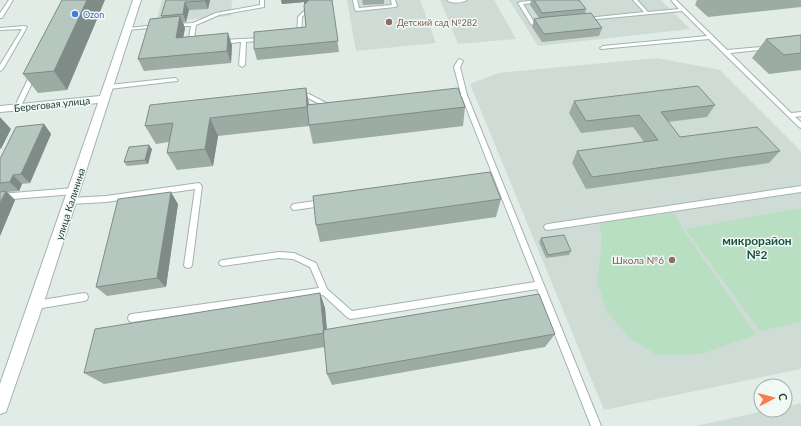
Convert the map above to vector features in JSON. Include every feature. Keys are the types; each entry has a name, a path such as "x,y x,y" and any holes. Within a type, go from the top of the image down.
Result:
{"street":[{"name":"улица Калинина","path":"0,406 36,304 137,0"},
{"name":"Береговая улица","path":"0,110 104,99"}],"lane":[{"path":"0,17 11,0"},
{"path":"246,0 246,8"},
{"path":"128,29 194,24 218,14 262,6 262,0"},
{"path":"293,36 300,36 300,17 313,4 313,0"},
{"path":"355,0 357,10 395,6 393,0"},
{"path":"449,0 465,0"},
{"path":"548,22 533,24 520,3 552,0"},
{"path":"635,0 647,13"},
{"path":"673,0 801,126"},
{"path":"578,20 682,10"},
{"path":"194,24 191,44 198,44"},
{"path":"0,29 25,27 0,69"},
{"path":"213,43 272,38"},
{"path":"603,48 710,38"},
{"path":"242,65 244,40"},
{"path":"725,52 778,46"},
{"path":"460,60 458,67 464,95 596,426"},
{"path":"16,108 37,67"},
{"path":"109,87 175,80"},
{"path":"449,97 464,95"},
{"path":"294,97 309,96 334,110"},
{"path":"790,115 801,114"},
{"path":"489,181 497,180"},
{"path":"0,197 72,196 106,199 198,186 188,265"},
{"path":"548,227 801,189"},
{"path":"294,207 333,202"},
{"path":"223,263 279,255 294,256 313,265 324,291 351,315 539,285"},
{"path":"132,318 324,291"},
{"path":"36,304 84,297"}],"shaded area":[{"path":"162,0 232,0 231,16 156,22"},
{"name":"Детский сад №282","path":"347,0 420,0 436,43 356,51"},
{"path":"440,0 494,0 516,39 458,44"},
{"path":"509,0 661,0 690,29 538,46"},
{"name":"Школа №6","path":"657,58 720,70 801,151 801,369 604,410 470,84 498,73"},
{"path":"801,403 801,426 696,426 753,414 753,418 793,418 793,405"}],"green space":[{"path":"801,208 801,322 760,331 685,229"},
{"path":"674,213 684,231 756,335 701,354 657,355 631,339 607,312 597,282 602,239 599,222"}],"building":[{"path":"62,0 87,0 54,71 23,74"},
{"path":"166,0 205,1 185,2 183,14 161,16"},
{"path":"309,0 332,0 338,41 254,49 254,32 306,27 304,5"},
{"path":"534,0 579,0 586,9 542,13"},
{"path":"591,13 602,28 544,34 534,19 546,17"},
{"path":"180,16 176,38 228,33 227,51 138,59 150,19"},
{"path":"801,35 801,53 784,55 766,39"},
{"path":"698,86 715,105 661,112 680,137 757,127 780,151 592,177 577,151 658,140 639,115 586,121 574,101"},
{"path":"306,88 307,107 210,118 205,149 167,153 173,123 145,126 150,105"},
{"path":"458,88 465,107 309,125 307,105"},
{"path":"44,124 21,174 13,175 10,182 0,183 0,159 16,127"},
{"path":"149,145 145,160 124,162 129,147"},
{"path":"490,172 501,199 316,225 313,196"},
{"path":"6,191 0,203 0,192"},
{"path":"171,192 157,278 96,287 118,199"},
{"path":"564,235 571,251 548,255 541,238"},
{"path":"320,293 324,333 84,373 95,329"},
{"path":"539,294 555,334 327,374 323,330"}],"place":[{"name":"Ozon","path":"75,14"},
{"name":"Детский сад №282","path":"389,22"},
{"name":"Школа №6","path":"672,260"}],"district":[{"name":"микрорайон №2","path":"757,247"}]}
